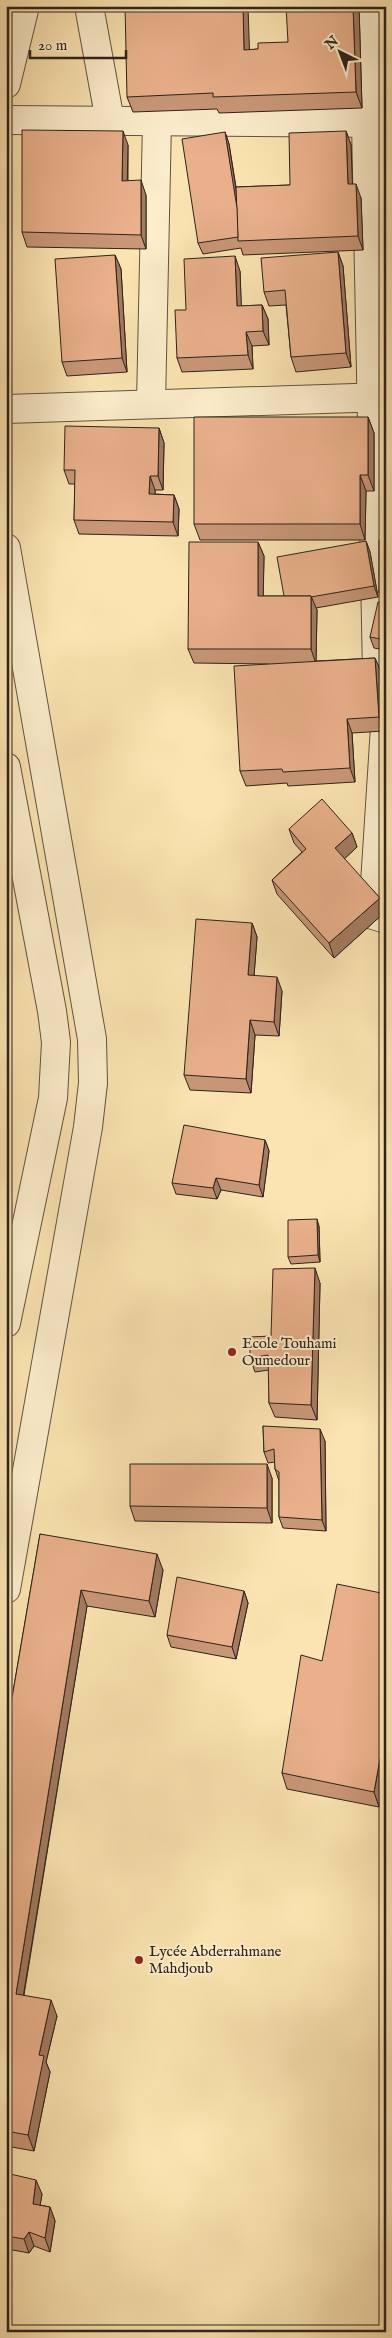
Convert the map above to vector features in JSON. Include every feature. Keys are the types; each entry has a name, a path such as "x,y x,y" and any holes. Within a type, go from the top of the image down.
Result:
{"street":[{"path":"6,84 25,6"},
{"path":"89,6 110,121"},
{"path":"366,6 376,123 382,673 385,728 373,915 386,918"},
{"path":"6,120 376,123"},
{"path":"151,404 156,121"},
{"path":"6,409 379,397"},
{"path":"6,548 92,1039 93,1083 88,1126 16,1491 6,1589"},
{"path":"6,767 52,1011 56,1042 53,1098 6,1323"}],"building":[{"path":"125,6 243,6 244,50 258,49 258,43 288,42 286,6 353,6 356,92 213,97 213,93 127,97"},
{"path":"22,130 123,131 122,181 141,180 141,235 22,232"},
{"path":"346,131 348,184 356,184 358,236 238,241 236,187 290,185 289,133"},
{"path":"225,132 237,208 238,237 198,243 182,139"},
{"path":"338,252 346,353 291,357 285,290 264,292 261,258"},
{"path":"115,255 122,358 62,362 55,259"},
{"path":"235,256 237,306 262,305 263,331 246,332 248,355 177,358 175,310 186,310 184,259"},
{"path":"194,417 368,417 368,475 360,475 360,524 194,524"},
{"path":"382,420 386,420 386,476 383,476"},
{"path":"65,426 159,428 158,476 150,476 149,494 174,495 173,522 74,520 75,470 64,470"},
{"path":"379,540 386,540 386,593 379,592"},
{"path":"366,541 374,586 311,597 284,596 277,557"},
{"path":"189,542 258,542 258,596 311,596 311,649 188,649"},
{"path":"378,602 386,603 386,640 370,637"},
{"path":"375,658 379,717 347,719 350,768 283,772 282,769 240,771 234,666"},
{"path":"322,799 352,833 335,848 380,898 329,943 272,880 306,849 289,829"},
{"path":"196,919 252,923 248,975 277,977 274,1022 250,1020 246,1079 184,1075"},
{"path":"184,1125 265,1140 259,1185 216,1178 213,1188 172,1183"},
{"path":"317,1219 318,1255 288,1257 288,1220"},
{"path":"315,1268 311,1405 269,1403 268,1355 250,1358 250,1337 271,1336 273,1269"},
{"path":"263,1426 320,1429 322,1520 279,1517 279,1472 275,1469 274,1449 264,1452"},
{"path":"130,1464 267,1464 267,1508 130,1506"},
{"path":"40,1534 157,1554 149,1601 81,1590 16,1994 51,2000 39,2055 44,2056 28,2135 6,2131 6,1733"},
{"path":"177,1577 244,1591 232,1647 167,1635"},
{"path":"337,1584 386,1594 386,1749 382,1748 374,1792 282,1773 301,1655 322,1661"},
{"path":"6,2173 36,2180 33,2204 50,2207 45,2238 29,2232 24,2239 6,2236"}],"place":[{"name":"Ecole Touhami Oumedour","path":"232,1352"},
{"name":"Lycée Abderrahmane Mahdjoub","path":"139,1960"}]}
